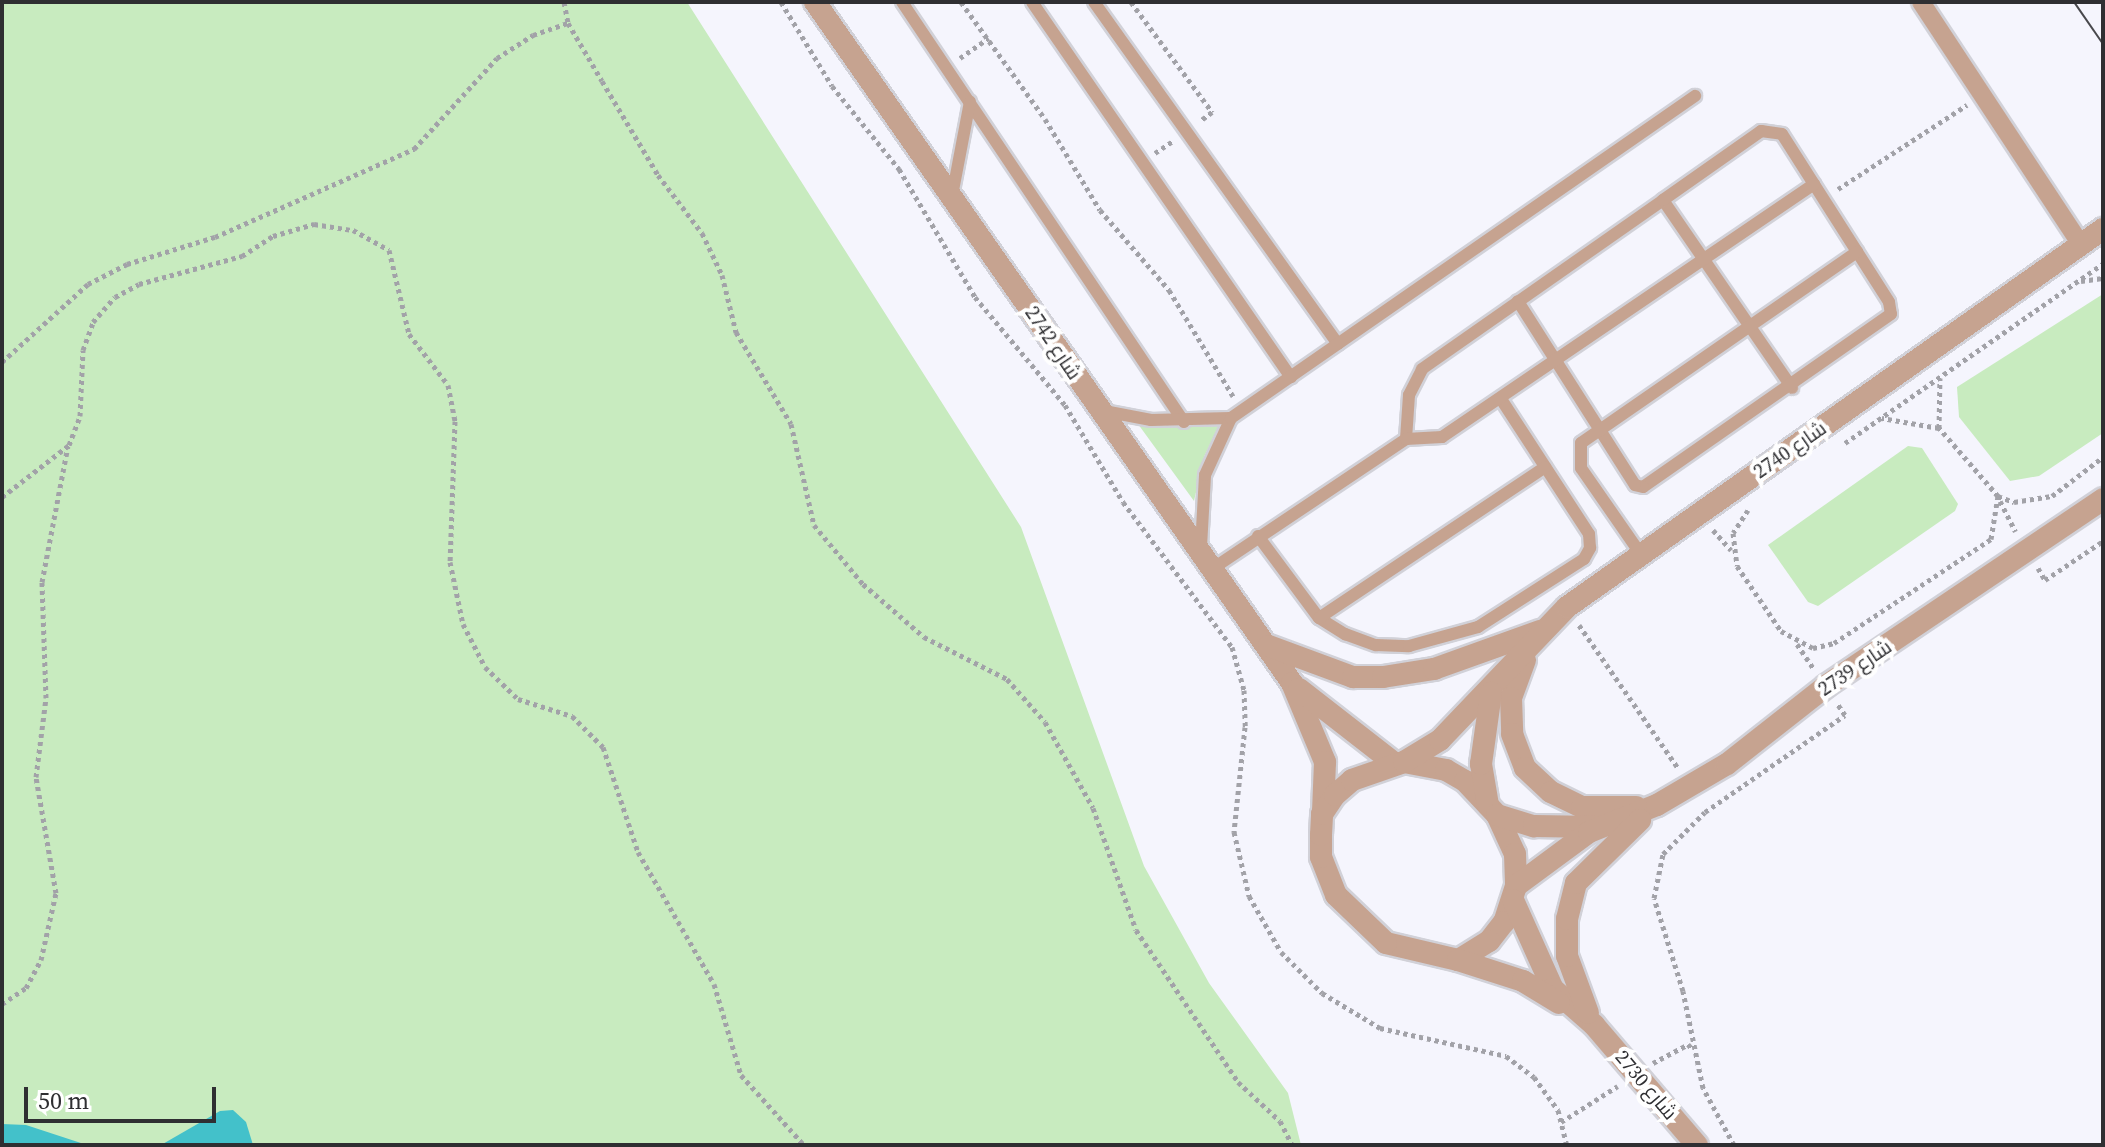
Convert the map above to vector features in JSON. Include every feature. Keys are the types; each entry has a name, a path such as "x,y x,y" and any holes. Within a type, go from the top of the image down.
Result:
{"street":[{"name":"شارع 2742","path":"815,2 1098,410 1269,646 1292,683 1325,762 1322,814"},
{"path":"1921,2 2081,245"},
{"name":"شارع 2740","path":"1399,763 1455,729 1541,631 1567,607 2103,229"},
{"name":"شارع 2739","path":"1515,893 1603,827 1691,787 1826,686 2028,553 2103,499"},
{"path":"1269,646 1353,677 1383,677 1434,669 1541,631"},
{"path":"1541,631 1511,698 1512,734 1525,768 1551,792 1582,807 1657,805"},
{"name":"شارع 2742","path":"1292,683 1399,763"},
{"path":"1492,688 1481,764 1492,810 1515,854 1515,893 1489,941 1458,960 1386,943 1362,925 1336,895 1321,857 1322,814 1352,780 1399,763 1446,770 1492,810"},
{"path":"1594,1025 1576,992 1567,956 1567,919 1576,883 1597,857 1657,805"},
{"name":"شارع 2739","path":"1492,810 1534,826 1603,827"},
{"name":"شارع 2730","path":"1515,893 1553,989 1594,1025 1697,1145"},
{"name":"شارع 2730","path":"1458,960 1523,981 1594,1025"}],"lane":[{"path":"1032,2 1291,377"},
{"path":"1094,2 1338,344"},
{"path":"902,3 1184,422"},
{"path":"1098,410 1184,422 1236,415 1695,96"},
{"path":"952,196 970,102"},
{"path":"1406,439 1409,395 1422,369 1518,301 1761,131 1773,129 1782,134 1857,252 1891,314 1792,388 1643,487 1635,485 1518,301"},
{"path":"1236,415 1205,475 1199,517 1207,564 1258,536 1406,439 1442,437 1557,362 1814,184"},
{"path":"1663,200 1792,388"},
{"path":"1640,553 1581,468 1581,443 1857,252"},
{"path":"1258,536 1319,618 1376,645 1409,646 1478,627 1584,559 1590,548 1589,534 1501,399"},
{"path":"1319,618 1545,467"}],"path":[{"path":"564,2 568,23 658,175 702,233 722,275 736,332 791,424 814,525 863,584 924,637 1007,679 1045,722 1093,808 1136,930 1238,1082 1280,1121 1292,1145"},
{"path":"781,2 840,96 899,169 975,297 1065,405 1123,502 1232,647 1244,690 1245,727 1234,832 1249,896 1281,952 1322,993 1380,1028 1506,1056 1534,1077 1558,1110 1567,1145"},
{"path":"961,2 989,38 1100,210 1169,290 1236,415"},
{"path":"2,362 88,284 127,264 215,237 291,202 353,181 414,149 497,58 533,35 568,23"},
{"path":"947,68 989,38"},
{"path":"1823,199 1981,96"},
{"path":"2,1004 26,988 41,960 56,893 36,777 46,698 42,582 69,445 80,416 83,350 93,322 115,297 139,284 242,256 273,236 314,224 353,230 389,250 409,334 448,385 455,421 450,562 463,624 485,667 518,699 572,716 603,747 638,852 714,984 741,1075 804,1145"},
{"path":"1833,452 2103,264"},
{"path":"2080,281 2103,278"},
{"path":"1939,428 1940,378"},
{"path":"1882,418 1939,428 1998,496 2045,580 2103,541"},
{"path":"2,497 69,445"},
{"path":"1998,496 2014,502 2052,496 2103,457"},
{"path":"1797,643 1813,648 1834,643 1991,539 1998,496"},
{"path":"1734,1145 1703,1088 1683,991 1654,898 1663,854 1705,812 1845,715 1797,643 1781,631 1731,550 1733,533 1759,502"},
{"path":"1567,607 1691,787"}],"green space":[{"path":"2,2 687,2 1021,527 1144,866 1209,983 1288,1093 1301,1145 2,1145"},
{"path":"2103,294 2103,433 2039,476 2010,481 1959,417 1957,387"},
{"path":"1220,423 1204,457 1194,501 1138,424"},
{"path":"1908,446 1922,448 1958,504 1955,511 1818,606 1808,602 1768,545"}],"water":[{"path":"233,1110 246,1122 253,1145 161,1145 220,1111"},
{"path":"2,1124 26,1125 87,1145 2,1145"}],"tram line":[{"path":"2074,2 2103,44"}]}
